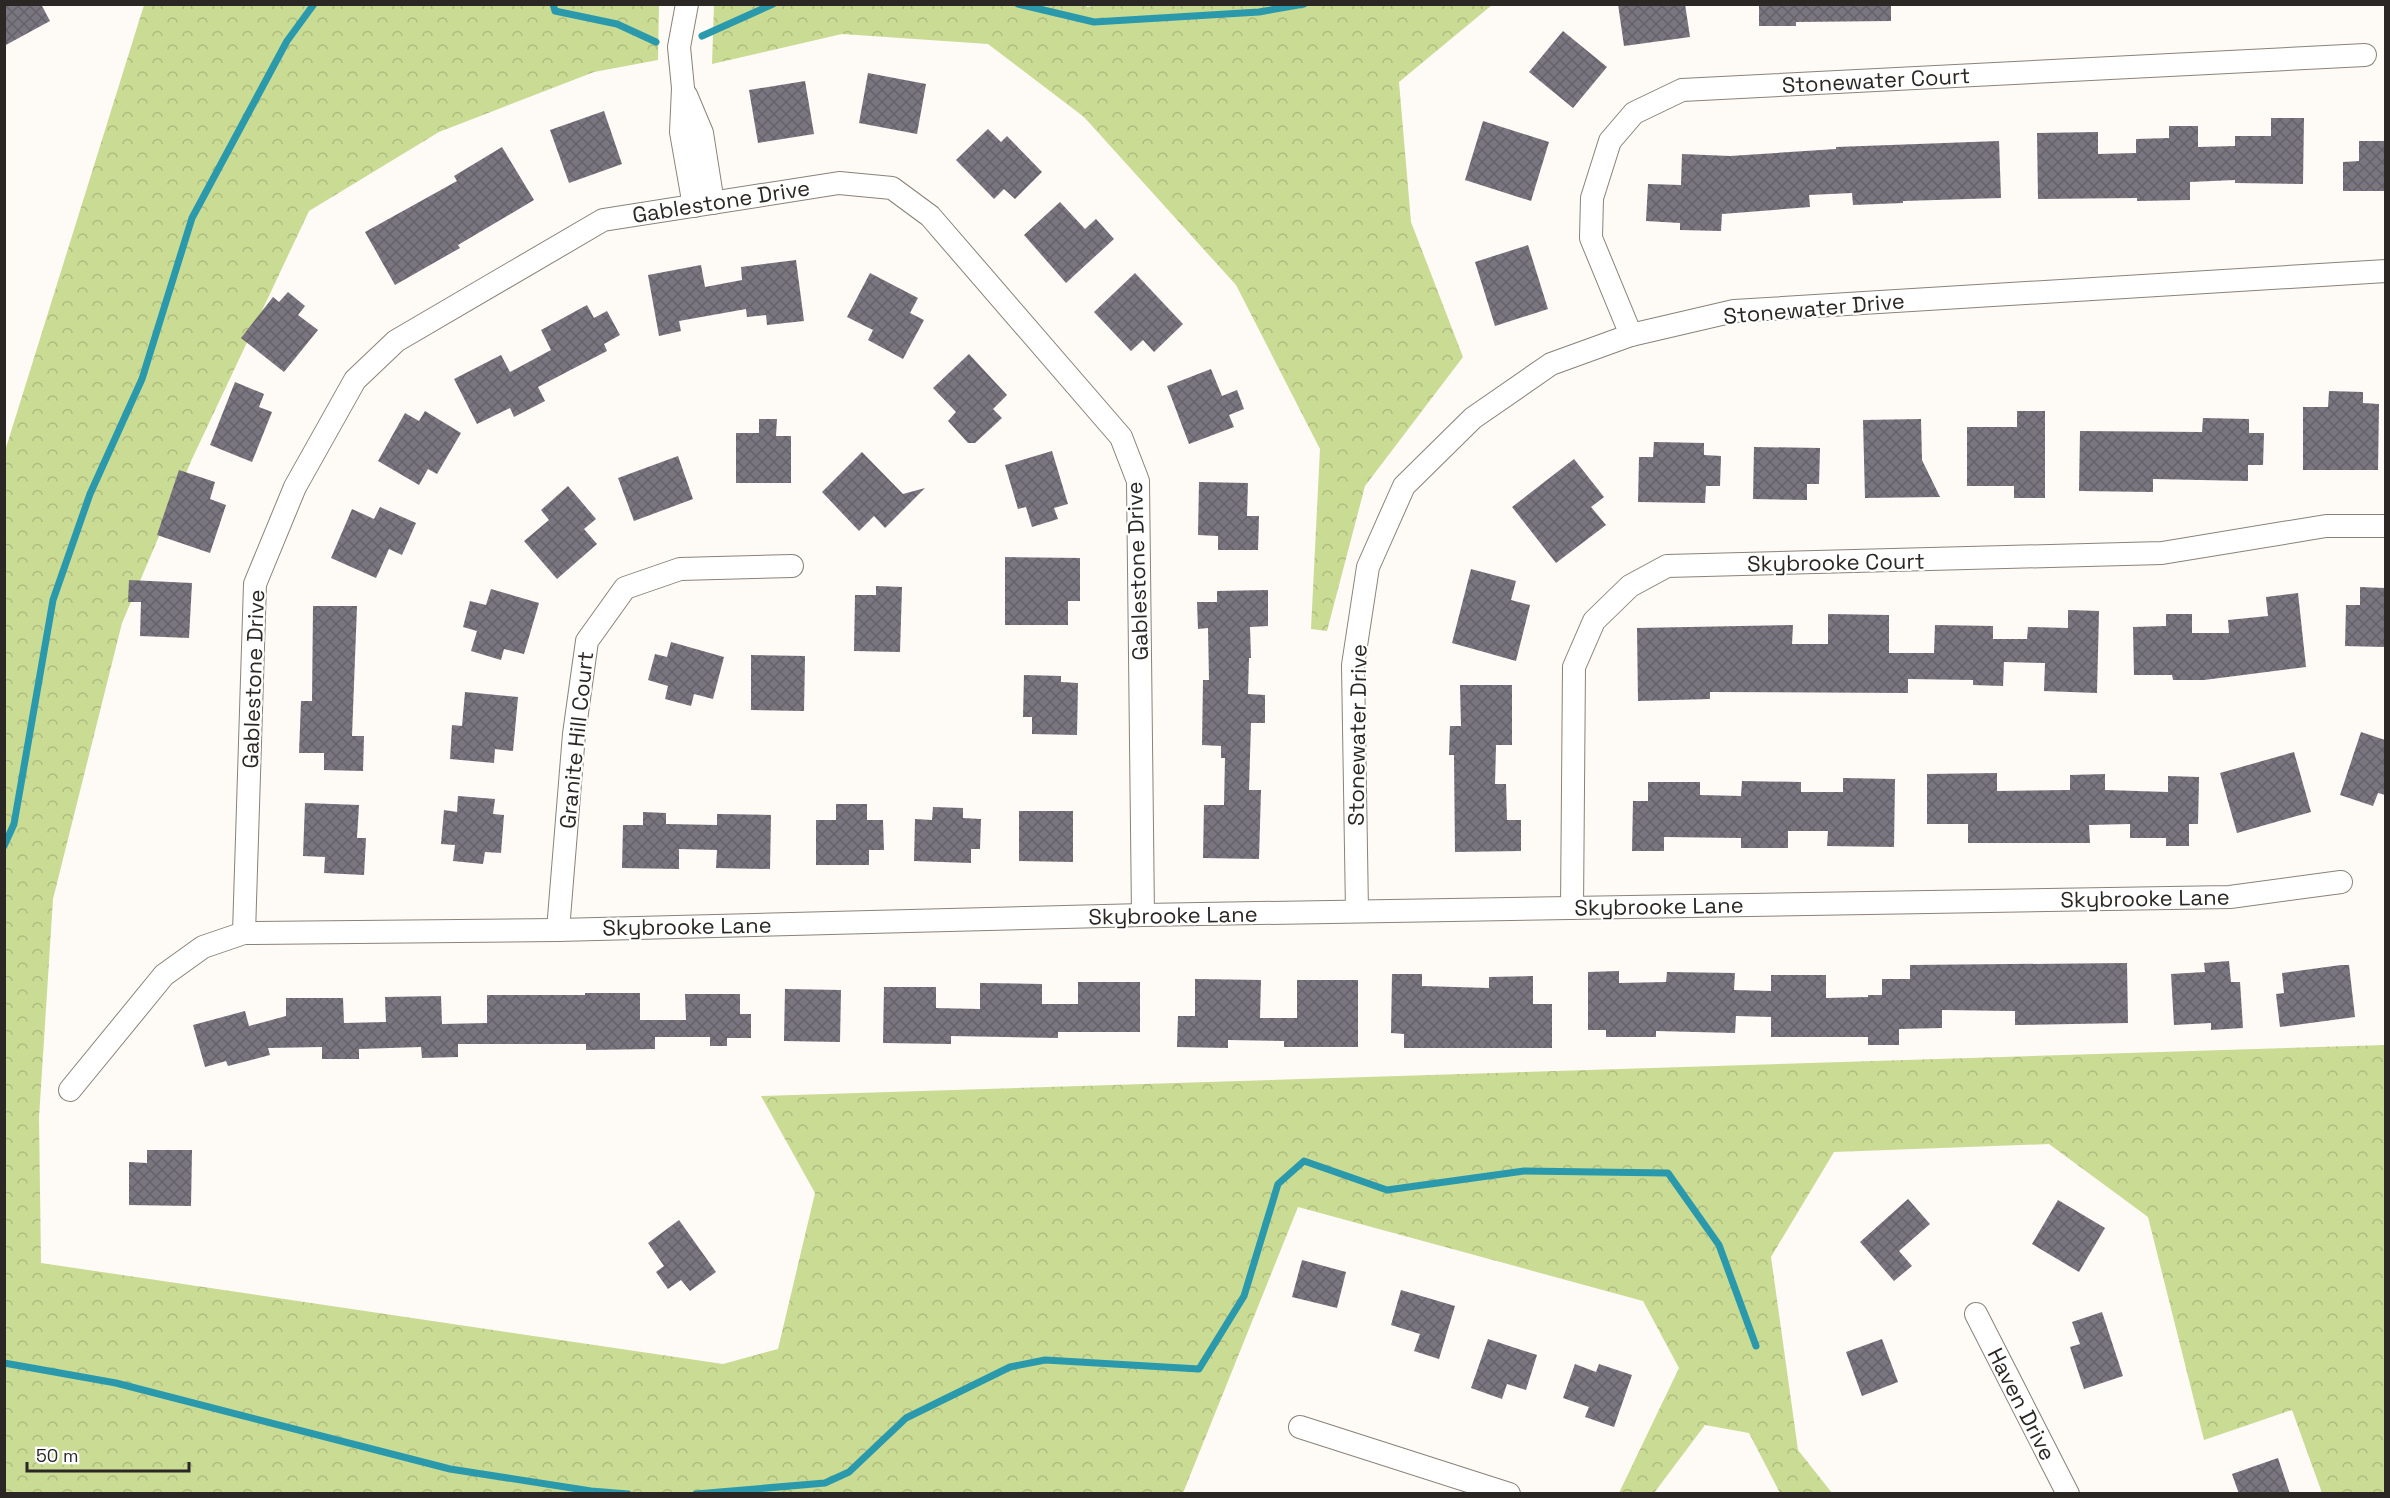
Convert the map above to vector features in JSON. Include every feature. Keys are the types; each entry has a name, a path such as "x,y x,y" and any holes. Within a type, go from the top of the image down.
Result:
{"street":[{"path":"687,4 678,47 683,88 681,132 704,204"},
{"name":"Stonewater Court","path":"1631,335 1592,238 1592,198 1610,141 1634,113 1682,90 2365,55"},
{"name":"Gablestone Drive","path":"244,933 255,584 295,487 355,380 396,340 603,220 839,183 891,188 930,216 1121,437 1138,481 1143,915"},
{"name":"Stonewater Drive","path":"1357,911 1353,665 1368,567 1404,486 1473,418 1551,364 1631,335 1734,311 2385,271"},
{"name":"Skybrooke Court","path":"1572,908 1574,667 1594,621 1630,586 1667,566 2162,553 2326,526 2385,526"},
{"name":"Granite Hill Court","path":"558,930 574,734 587,641 626,588 680,569 792,566"},
{"name":"Skybrooke Lane","path":"70,1090 164,975 203,947 244,933 558,930 1143,915 2230,897 2341,882"},
{"name":"Haven Drive","path":"1976,1314 2068,1494"},
{"path":"1300,1427 1509,1494"}],"green space":[{"path":"1104,4 1492,5 1399,82 1411,222 1463,357 1365,486 1327,631 1311,629 1320,449 1236,285 1084,117 988,44 842,34 712,64 714,5 1086,5 1087,7"},
{"path":"144,5 659,5 658,60 594,72 439,132 309,211 192,459 122,623 53,899 39,1118 41,1263 723,1364 778,1349 815,1193 761,1096 2385,1045 2385,1493 2322,1493 2292,1410 2204,1440 2148,1217 2049,1144 1834,1152 1771,1257 1798,1450 1832,1493 1780,1493 1749,1433 1705,1425 1654,1493 1619,1493 1679,1368 1643,1301 1298,1207 1183,1493 5,1494 5,451"}],"building":[{"path":"4,4 41,4 50,21 4,46"},
{"path":"1618,4 1685,4 1690,37 1624,46"},
{"path":"1759,4 1891,4 1891,21 1796,22 1796,26 1759,26"},
{"path":"1563,31 1607,67 1573,108 1529,72"},
{"path":"868,73 926,84 917,134 859,123"},
{"path":"805,81 814,134 758,143 749,90"},
{"path":"604,111 622,164 569,183 550,130"},
{"path":"2271,118 2304,118 2303,184 2235,183 2235,180 2190,182 2190,200 2038,199 2037,133 2098,132 2098,154 2136,153 2136,139 2169,138 2169,126 2198,126 2198,147 2235,146 2235,136 2271,136"},
{"path":"1483,121 1549,142 1531,201 1465,180"},
{"path":"988,129 1001,142 1007,136 1042,172 1015,199 1004,189 994,199 956,160"},
{"path":"1999,141 2001,198 1853,205 1852,193 1809,195 1810,207 1722,214 1721,231 1680,230 1680,223 1646,221 1648,184 1681,185 1682,154 1730,156 1836,149 1836,147"},
{"path":"2359,141 2385,141 2385,191 2343,191 2343,162 2359,161"},
{"path":"502,147 534,200 458,245 460,248 395,285 365,232 457,181 454,176"},
{"path":"1060,202 1085,229 1096,219 1114,239 1066,283 1024,235"},
{"path":"1528,245 1548,309 1495,326 1475,262"},
{"path":"796,260 804,321 767,325 766,315 747,317 746,309 679,321 681,331 659,336 648,275 701,265 705,287 742,280 741,267"},
{"path":"870,273 918,298 910,313 924,320 903,359 868,340 873,330 847,317"},
{"path":"1135,273 1183,324 1154,352 1143,340 1131,351 1094,312"},
{"path":"288,292 305,306 298,315 318,330 284,372 241,338 273,297 279,302"},
{"path":"587,305 594,318 607,311 620,335 604,344 607,351 538,387 545,401 514,417 510,408 477,424 454,379 501,355 510,372 551,350 541,330"},
{"path":"969,354 1007,395 993,409 1002,418 975,443 968,443 948,421 956,412 933,388"},
{"path":"1211,369 1222,396 1237,390 1244,409 1229,415 1234,427 1189,444 1167,386"},
{"path":"235,382 264,394 259,407 272,412 252,462 210,445"},
{"path":"2329,391 2363,392 2363,403 2379,404 2378,470 2303,470 2303,407 2328,407"},
{"path":"425,411 461,433 437,474 428,469 419,485 378,461 405,413 419,421"},
{"path":"2017,411 2045,411 2045,498 2014,498 2014,486 1967,486 1967,427 2017,427"},
{"path":"2203,418 2249,419 2249,433 2264,433 2263,465 2248,465 2248,481 2153,479 2153,492 2079,491 2080,431 2202,432"},
{"path":"759,419 777,419 776,436 791,436 791,483 736,483 736,433 759,433"},
{"path":"1921,419 1922,460 1940,497 1865,498 1863,420"},
{"path":"1654,442 1704,443 1704,455 1721,456 1720,486 1706,486 1705,503 1638,502 1639,457 1653,457"},
{"path":"1754,447 1820,448 1819,484 1807,484 1807,500 1753,499"},
{"path":"1052,451 1068,504 1054,508 1058,519 1032,527 1026,507 1018,509 1005,465"},
{"path":"862,452 903,494 925,488 885,528 874,516 859,531 822,492"},
{"path":"678,456 693,499 634,521 618,478"},
{"path":"1574,459 1604,497 1591,507 1606,525 1556,563 1512,507"},
{"path":"179,470 215,482 210,499 226,505 210,553 157,535"},
{"path":"1199,482 1248,483 1247,516 1259,516 1258,550 1218,550 1218,536 1198,535"},
{"path":"568,486 596,519 584,529 597,544 557,579 524,541 549,520 541,510"},
{"path":"380,507 416,523 402,555 389,549 376,578 331,558 352,509 374,519"},
{"path":"1005,557 1080,558 1080,601 1068,601 1068,625 1005,625"},
{"path":"1471,569 1516,581 1511,600 1530,605 1516,661 1452,643"},
{"path":"129,580 192,583 189,638 140,636 141,602 128,602"},
{"path":"876,586 902,587 900,652 854,651 855,595 876,595"},
{"path":"2360,587 2385,588 2385,647 2345,646 2346,605 2360,605"},
{"path":"491,589 539,603 524,654 504,649 501,660 471,651 477,631 463,627 470,601 486,605"},
{"path":"1268,590 1268,626 1250,627 1251,658 1249,658 1248,694 1265,695 1265,723 1251,723 1249,790 1261,790 1259,859 1203,858 1204,805 1224,805 1225,758 1221,758 1221,746 1202,745 1203,680 1209,680 1208,628 1198,629 1197,602 1217,602 1217,591"},
{"path":"2298,593 2306,667 2204,680 2173,680 2172,675 2134,675 2133,627 2166,626 2166,614 2192,614 2192,633 2229,633 2228,620 2268,616 2266,597"},
{"path":"313,606 357,606 352,736 364,736 363,771 324,770 324,753 299,753 301,701 312,701"},
{"path":"2068,610 2099,611 2097,693 2044,691 2045,663 2004,662 2003,686 1973,685 1973,680 1908,679 1908,693 1710,692 1710,699 1638,701 1637,628 1793,625 1792,644 1828,644 1828,614 1889,615 1889,653 1934,653 1935,625 1993,626 1993,639 2027,639 2028,627 2068,628"},
{"path":"671,642 724,657 713,699 694,694 691,706 665,699 668,686 648,680 655,654 667,657"},
{"path":"751,655 805,656 804,711 751,710"},
{"path":"1024,675 1061,676 1061,682 1078,683 1077,735 1032,734 1032,717 1023,717"},
{"path":"1460,685 1512,685 1512,745 1496,745 1495,784 1506,784 1507,820 1521,820 1521,851 1455,852 1454,755 1449,755 1450,726 1461,726"},
{"path":"465,692 518,697 513,751 495,749 494,763 450,759 452,725 462,726"},
{"path":"2361,732 2385,740 2385,795 2378,793 2373,806 2340,795"},
{"path":"2294,752 2311,812 2237,833 2220,773"},
{"path":"1997,773 1997,791 2070,790 2070,775 2105,774 2105,790 2168,792 2168,776 2199,777 2198,824 2189,824 2189,846 2166,846 2166,838 2130,838 2130,824 2089,825 2090,843 1968,843 1968,824 1927,824 1927,774"},
{"path":"1843,778 1895,779 1894,847 1827,846 1828,831 1788,831 1788,848 1741,848 1741,838 1664,837 1664,851 1632,851 1633,801 1648,801 1648,782 1700,782 1700,795 1741,796 1742,781 1801,782 1801,792 1843,792"},
{"path":"458,796 495,799 493,814 504,815 501,853 485,852 483,864 453,861 455,845 441,844 444,810 457,812"},
{"path":"305,803 359,805 357,838 366,838 364,875 324,873 325,857 303,856"},
{"path":"836,804 867,804 867,820 883,820 884,850 869,850 869,865 816,865 816,820 836,820"},
{"path":"933,807 963,808 963,818 981,819 980,849 971,849 971,863 914,861 915,819 932,820"},
{"path":"1019,811 1073,811 1073,862 1019,861"},
{"path":"643,812 666,813 666,824 717,825 717,814 771,815 770,869 716,868 717,850 679,849 679,869 622,868 623,825 643,825"},
{"path":"2229,961 2231,982 2240,982 2243,1028 2211,1030 2211,1023 2174,1025 2171,974 2205,972 2204,963"},
{"path":"2127,963 2128,1023 2015,1025 2015,1011 1942,1010 1942,1028 1899,1029 1899,1045 1868,1045 1868,1037 1771,1037 1771,1017 1736,1016 1735,1033 1656,1031 1656,1037 1606,1037 1606,1030 1588,1030 1588,972 1619,971 1619,983 1666,982 1667,972 1735,973 1734,990 1771,991 1771,975 1826,975 1826,998 1882,995 1882,979 1910,979 1910,965"},
{"path":"2349,965 2355,1017 2280,1027 2276,994 2284,993 2282,973"},
{"path":"1392,974 1422,974 1422,986 1489,988 1489,977 1533,976 1533,1004 1552,1004 1552,1048 1404,1048 1404,1034 1391,1033"},
{"path":"1195,979 1261,980 1260,1018 1297,1018 1297,980 1358,980 1358,1047 1284,1047 1284,1041 1228,1040 1228,1048 1177,1047 1178,1016 1195,1016"},
{"path":"1078,982 1140,982 1140,1032 1058,1032 1058,1038 951,1036 951,1044 883,1043 884,987 936,987 936,1008 980,1009 980,983 1042,984 1042,1004 1078,1004"},
{"path":"785,989 841,990 840,1042 784,1041"},
{"path":"585,993 640,993 640,1020 686,1020 685,994 740,994 740,1014 751,1014 751,1038 727,1038 727,1046 710,1046 710,1037 655,1037 655,1049 586,1050 586,1044 458,1044 458,1057 422,1058 421,1047 359,1049 359,1059 322,1059 322,1047 268,1048 270,1055 228,1066 226,1061 205,1067 193,1025 245,1011 249,1026 286,1016 286,998 343,998 344,1023 386,1022 385,997 441,996 442,1024 487,1023 487,995 585,995"},
{"path":"147,1150 192,1150 191,1206 129,1205 129,1162 147,1163"},
{"path":"1908,1199 1930,1224 1899,1251 1912,1266 1894,1281 1860,1242"},
{"path":"2058,1200 2105,1228 2079,1272 2032,1244"},
{"path":"679,1220 716,1272 690,1291 681,1280 668,1289 656,1272 664,1266 648,1243"},
{"path":"1302,1260 1346,1272 1337,1308 1292,1297"},
{"path":"1401,1290 1455,1306 1439,1359 1414,1351 1420,1334 1391,1325"},
{"path":"2102,1312 2123,1376 2084,1389 2070,1347 2080,1344 2072,1322"},
{"path":"1488,1339 1537,1355 1526,1390 1507,1384 1502,1399 1471,1388"},
{"path":"1882,1339 1898,1382 1862,1396 1846,1352"},
{"path":"1575,1364 1596,1372 1599,1364 1632,1375 1614,1427 1585,1417 1589,1407 1563,1398"},
{"path":"2278,1458 2290,1494 2239,1494 2232,1474"}],"waterway":[{"path":"4,846 14,824 53,600 90,494 142,379 192,218 287,41 314,4"},
{"path":"553,4 555,11 617,24 656,42"},
{"path":"702,36 773,4"},
{"path":"1018,4 1094,22 1259,12 1304,4"},
{"path":"696,1494 825,1483 849,1472 906,1418 1010,1367 1045,1360 1199,1369 1244,1296 1278,1184 1304,1161 1387,1190 1524,1171 1668,1173 1719,1245 1756,1346"},
{"path":"4,1363 116,1383 450,1469 591,1491 628,1494"}]}
